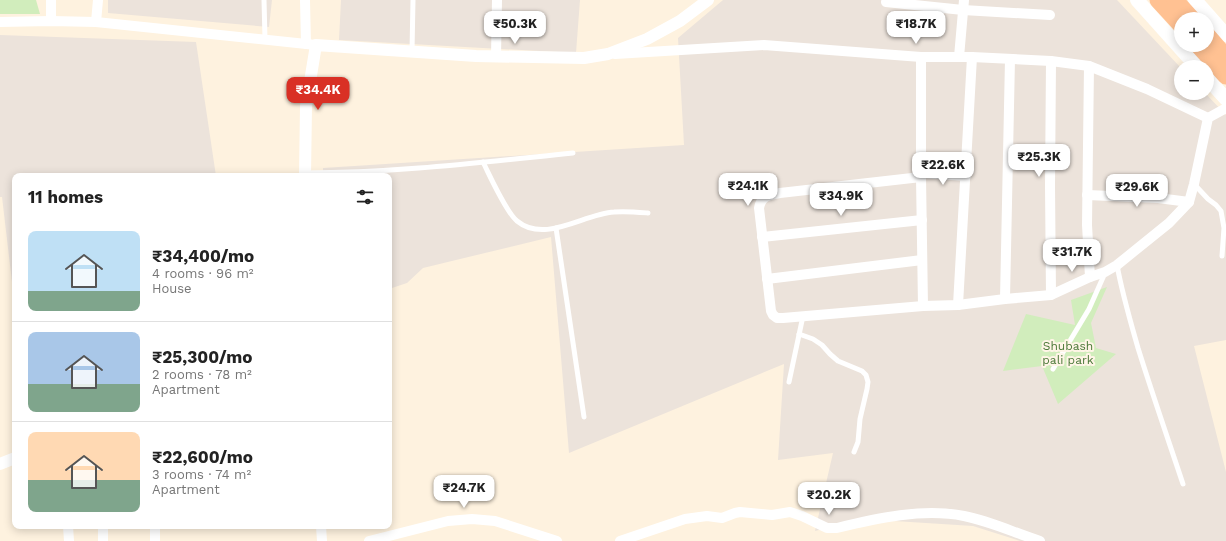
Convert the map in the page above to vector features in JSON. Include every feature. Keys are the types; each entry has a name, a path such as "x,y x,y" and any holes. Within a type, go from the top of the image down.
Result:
{"highway":[{"path":"1158,0 1174,17"},
{"path":"1175,0 1186,12"},
{"path":"1214,44 1226,57"},
{"path":"1204,52 1226,76"}],"main road":[{"path":"1137,0 1191,60"},
{"path":"1195,0 1226,35"},
{"path":"1214,86 1226,99"}],"street":[{"path":"51,0 51,21"},
{"path":"96,22 98,0"},
{"path":"305,0 311,44 306,106 305,173"},
{"path":"496,57 497,0"},
{"path":"608,54 647,39 680,21 708,0"},
{"path":"886,2 964,5 1050,15"},
{"path":"958,57 964,5"},
{"path":"0,22 96,22 311,44 496,57 584,58 608,54 764,45 921,57 972,56 1051,61 1089,66 1147,89 1208,118"},
{"path":"958,305 972,56"},
{"path":"921,57 923,306"},
{"path":"1005,299 1010,59"},
{"path":"1051,61 1051,295"},
{"path":"1089,66 1087,195 1090,277"},
{"path":"966,176 921,175 768,196 763,198 759,208 771,311 773,315 777,318 783,318 923,306 958,305 1051,295 1090,277 1105,272 1117,265 1169,223 1188,202 1194,184 1208,118 1226,108"},
{"path":"1087,195 1158,198 1188,202"},
{"path":"762,237 922,220"},
{"path":"767,280 922,260"},
{"path":"0,464 12,459"},
{"path":"620,541 685,519 696,517 707,516 722,518 740,512 772,515 790,512 827,528 837,528 899,516 934,513 964,516 1040,541"},
{"path":"369,541 448,521 472,519 494,521 557,541"},
{"path":"68,529 69,541"},
{"path":"103,529 103,541"},
{"path":"155,529 155,541"},
{"path":"321,529 322,541"}],"lane":[{"path":"264,0 265,39"},
{"path":"412,52 413,0"},
{"path":"336,173 366,172 573,154"},
{"path":"483,162 507,208 516,220 526,227 542,229 556,228 595,215 614,212 648,213"},
{"path":"1194,184 1221,211 1224,228 1222,256"},
{"path":"556,228 584,417"},
{"path":"1117,265 1121,291 1133,331 1183,484"},
{"path":"1053,369 1089,309 1105,272"},
{"path":"789,382 803,316"},
{"path":"799,334 813,339 822,345 838,361 862,371 866,375 868,382 867,389 860,419 858,442 854,452"}],"shaded area":[{"path":"108,0 272,0 269,27 108,13"},
{"path":"341,0 580,0 576,53 339,40"},
{"path":"723,0 1117,0 1174,61 1174,100 1212,100 1226,115 1226,340 1194,346 1226,472 1226,541 1020,541 973,526 863,519 815,531 833,453 778,460 784,364 569,453 551,237 423,268 407,283 392,288 392,173 323,173 323,168 684,145 678,38"},
{"path":"0,35 196,42 216,173 12,173 12,282 2,197 0,197"}],"green space":[{"path":"0,0 36,0 40,14 0,14"},
{"name":"Shubash pali park","path":"1107,287 1091,323 1096,348 1116,354 1058,404 1042,366 1003,371 1026,314 1075,325 1071,300"}]}
